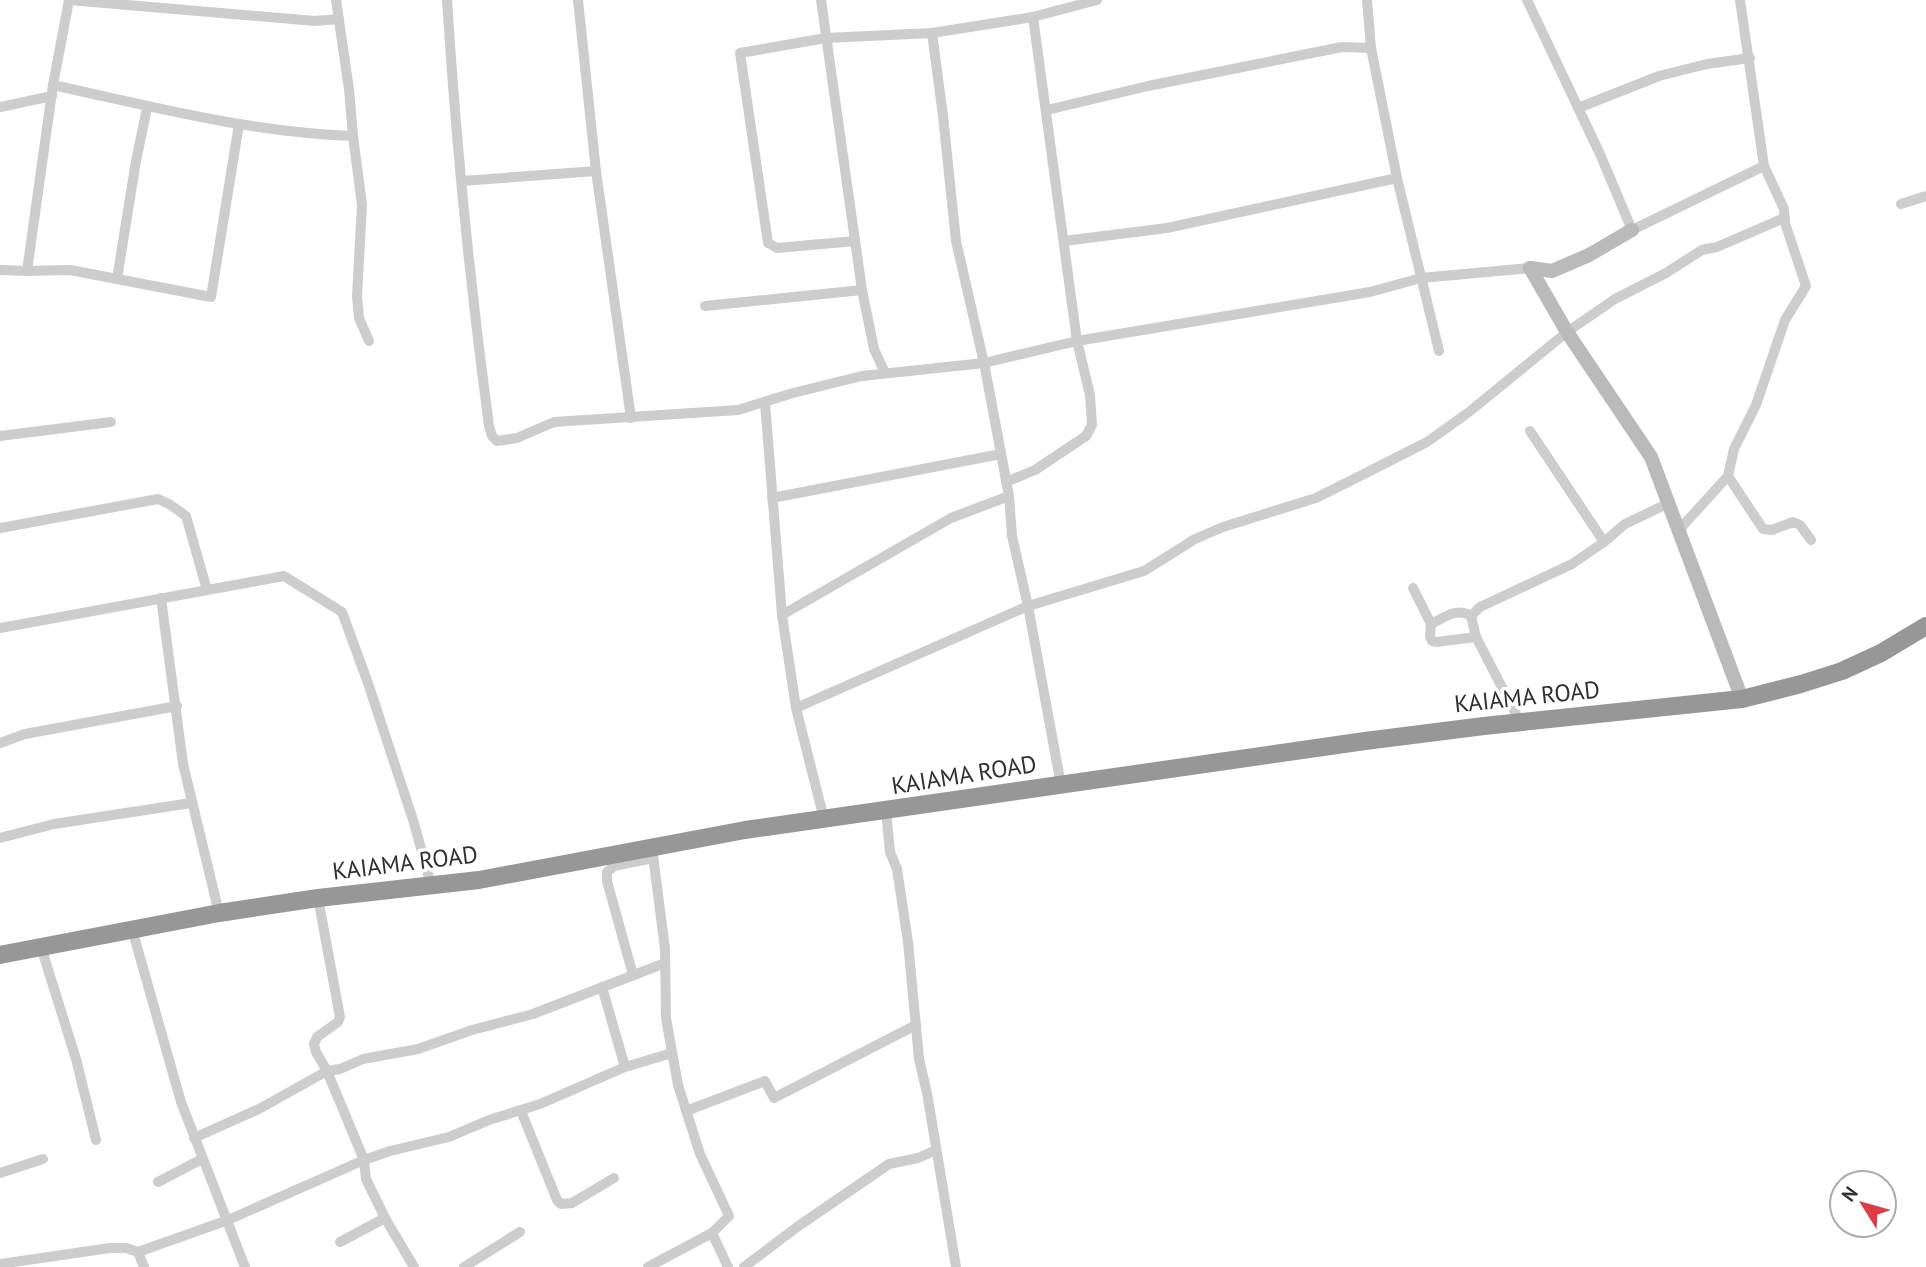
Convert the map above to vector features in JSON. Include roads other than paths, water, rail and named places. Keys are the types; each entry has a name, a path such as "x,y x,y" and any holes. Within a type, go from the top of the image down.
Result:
{"highway":[{"name":"KAIAMA ROAD","path":"0,955 219,913 318,898 479,880 652,853 745,830 1378,739 1742,699 1842,671 1881,653 1926,626"}],"street":[{"path":"27,271 52,91 69,0 315,20 339,19"},
{"path":"336,0 362,205 357,296 359,318 369,341"},
{"path":"447,0 477,341 492,436 496,441 504,441 554,422 738,410 862,376 984,363 1077,341 1370,292 1420,278 1530,268 1552,271 1589,256 1632,230 1764,166"},
{"path":"578,0 596,171 631,418"},
{"path":"821,0 862,290 873,349 886,373"},
{"path":"855,241 777,248 768,243 740,52 826,38 932,33 1033,17 1097,0"},
{"path":"1367,0 1371,48 1397,178 1439,351"},
{"path":"1527,0 1632,230"},
{"path":"1678,531 1728,476 1734,449 1756,405 1785,320 1806,286 1784,218 1784,209 1764,166 1740,0"},
{"path":"1006,482 1035,470 1086,436 1093,425 1090,395 1077,341 1033,17"},
{"path":"932,33 956,241 1002,454 1012,536 1028,606 1060,785"},
{"path":"1047,110 1148,86 1342,47 1371,48"},
{"path":"1578,108 1659,76 1707,64 1750,58"},
{"path":"0,107 52,91 240,124 353,136"},
{"path":"117,279 147,108"},
{"path":"0,270 70,270 211,297 240,124"},
{"path":"462,181 596,171"},
{"path":"1064,241 1167,228 1397,178"},
{"path":"1901,204 1926,196"},
{"path":"796,708 1028,606 1144,571 1195,539 1223,527 1316,498 1416,448 1469,412 1567,332 1615,299 1666,273 1702,250 1717,247 1784,218"},
{"path":"1530,268 1567,332 1651,457 1742,699"},
{"path":"705,306 862,290"},
{"path":"765,403 782,615 796,708 824,819"},
{"path":"0,436 111,422"},
{"path":"1530,431 1604,542"},
{"path":"772,498 1002,454"},
{"path":"1728,476 1763,529 1772,530 1793,522 1800,525 1811,540"},
{"path":"782,615 951,518 1009,496"},
{"path":"0,528 158,499 186,516 206,590"},
{"path":"1471,616 1480,607 1572,564 1625,524 1667,504"},
{"path":"0,628 284,576 342,612 377,709 431,885"},
{"path":"1413,588 1431,624 1430,636 1436,642 1476,637"},
{"path":"161,597 183,764 219,913"},
{"path":"1431,624 1455,612 1464,612 1471,616 1476,637 1521,722"},
{"path":"0,743 25,734 177,706"},
{"path":"0,838 54,824 191,803"},
{"path":"886,811 890,852 897,869 908,943 919,1059 956,1267"},
{"path":"633,975 607,881 607,872 614,866 652,853 665,963 666,1018 678,1085 701,1154 729,1216 712,1233 648,1267"},
{"path":"318,898 340,1011 338,1023 317,1037 314,1044 316,1052 327,1071 364,1160 366,1179 414,1267"},
{"path":"132,929 181,1102 245,1267"},
{"path":"41,947 73,1047 96,1140"},
{"path":"194,1138 259,1109 327,1071 340,1069 363,1059 418,1049 472,1030 533,1014 665,963"},
{"path":"602,987 625,1067"},
{"path":"686,1111 765,1081 774,1098 916,1025"},
{"path":"0,1264 110,1248 126,1248 138,1252 228,1220 364,1160 449,1137 489,1120 521,1111 625,1067 673,1053"},
{"path":"521,1111 561,1204 572,1203 614,1178"},
{"path":"744,1267 889,1164 919,1158 936,1150"},
{"path":"0,1173 43,1159"},
{"path":"158,1182 202,1159"},
{"path":"340,1242 385,1218"},
{"path":"464,1267 520,1232"},
{"path":"712,1233 728,1267"},
{"path":"138,1252 144,1267"}]}
